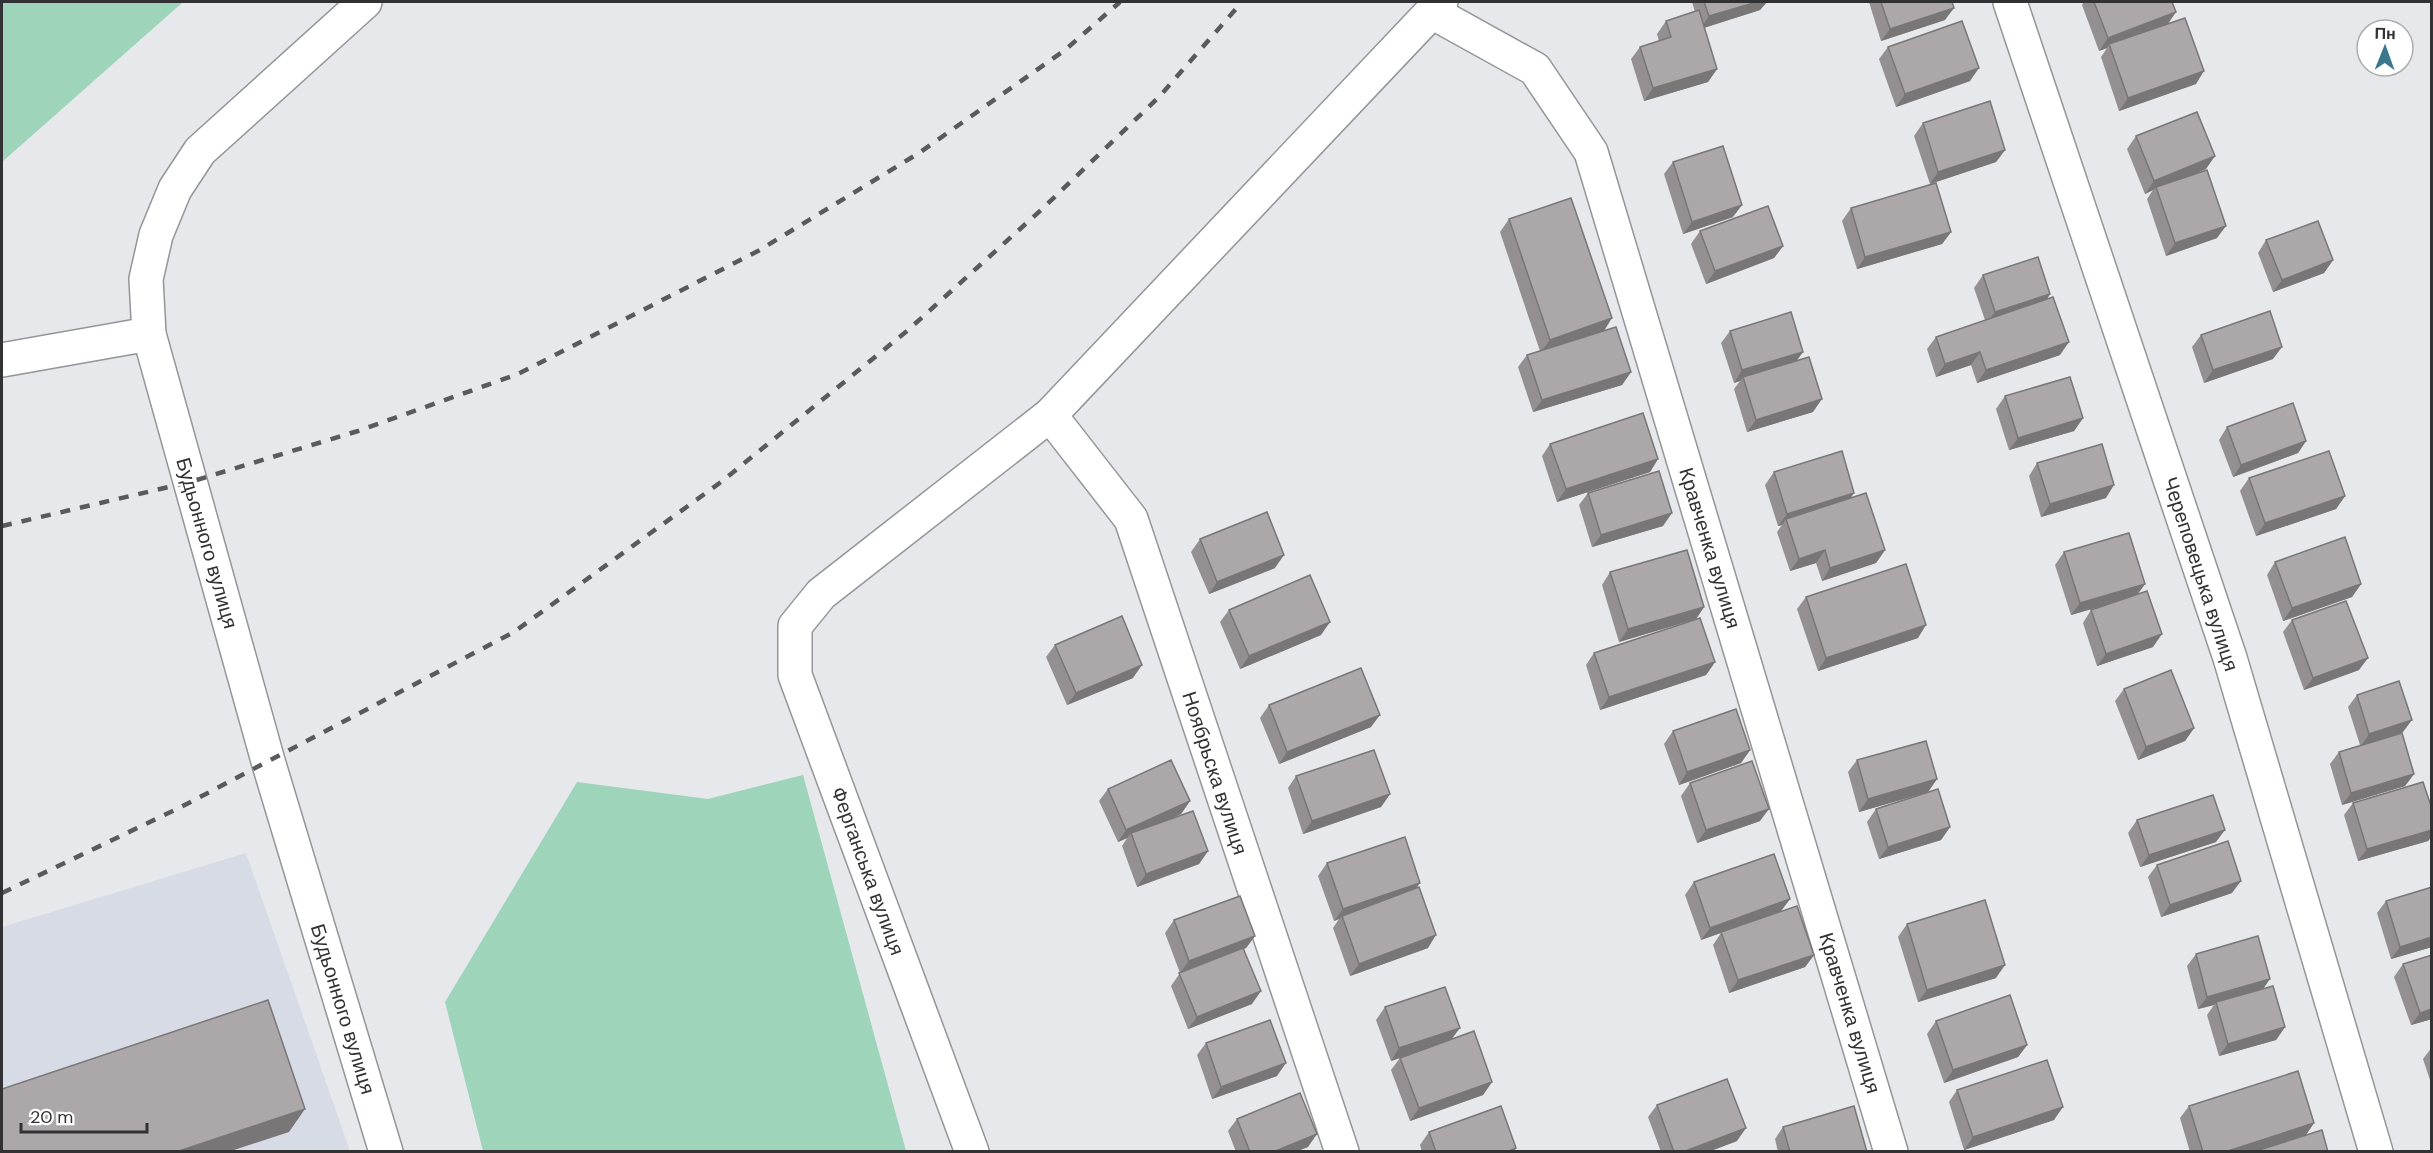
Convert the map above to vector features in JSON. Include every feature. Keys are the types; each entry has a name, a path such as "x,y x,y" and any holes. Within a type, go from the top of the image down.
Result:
{"street":[{"name":"Будьонного вулиця","path":"365,2 200,151 175,189 156,236 146,279 149,334 268,761 386,1152"},
{"name":"Череповецька вулиця","path":"2010,2 2230,658 2376,1152"},
{"name":"Ферганська вулиця","path":"972,1152 795,675 795,626 821,594 1050,415 1436,7"},
{"name":"Кравченка вулиця","path":"1436,7 1535,69 1591,153 1891,1152"},
{"path":"2,360 149,334"},
{"name":"Ноябрьска вулиця","path":"1050,415 1131,519 1342,1152"}],"shaded area":[{"path":"246,853 350,1151 2,1152 2,927"}],"green space":[{"path":"2,2 183,2 2,162"},
{"path":"803,775 906,1151 483,1151 445,1002 577,782 708,799"}],"building":[{"path":"1704,2 1757,2 1709,16"},
{"path":"1881,2 1952,2 1954,8 1890,29"},
{"path":"2094,2 2172,2 2176,12 2108,38"},
{"path":"1699,10 1717,69 1653,88 1640,47 1671,37 1666,21"},
{"path":"2185,18 2204,71 2128,98 2109,44"},
{"path":"1962,21 1979,68 1905,94 1888,47"},
{"path":"1990,101 2005,150 1938,172 1923,123"},
{"path":"2197,112 2215,156 2154,181 2136,136"},
{"path":"1723,146 1742,205 1692,222 1673,162"},
{"path":"2207,170 2226,226 2175,243 2156,187"},
{"path":"1936,183 1951,232 1865,257 1851,208"},
{"path":"1571,198 1612,318 1550,340 1509,219"},
{"path":"1768,206 1783,246 1715,271 1700,231"},
{"path":"2318,221 2333,260 2282,280 2266,240"},
{"path":"2038,257 2050,294 1995,312 1983,275"},
{"path":"2053,297 2069,342 1986,370 1980,352 1945,364 1936,337"},
{"path":"2270,311 2282,347 2213,370 2201,335"},
{"path":"1791,312 1803,352 1742,370 1730,331"},
{"path":"1616,327 1631,372 1542,400 1527,355"},
{"path":"1809,357 1822,399 1756,420 1743,377"},
{"path":"2070,377 2083,418 2018,438 2005,396"},
{"path":"2293,403 2306,441 2241,465 2227,427"},
{"path":"1643,413 1658,459 1566,489 1550,444"},
{"path":"2102,444 2114,485 2050,504 2037,463"},
{"path":"1842,451 1854,493 1787,514 1774,472"},
{"path":"2329,451 2345,496 2265,523 2249,478"},
{"path":"1659,471 1672,513 1601,535 1588,493"},
{"path":"1866,493 1885,550 1830,568 1825,550 1799,559 1786,519"},
{"path":"1267,512 1284,555 1217,582 1200,539"},
{"path":"2129,533 2145,584 2080,603 2064,552"},
{"path":"2345,537 2361,584 2292,608 2275,562"},
{"path":"1687,550 1704,607 1628,629 1610,572"},
{"path":"1906,564 1926,625 1826,658 1806,597"},
{"path":"1310,575 1330,622 1249,656 1229,610"},
{"path":"2147,591 2162,634 2106,654 2091,610"},
{"path":"2346,601 2368,658 2313,678 2292,620"},
{"path":"1122,616 1142,665 1076,693 1055,645"},
{"path":"1700,618 1715,662 1609,697 1594,653"},
{"path":"1361,668 1380,715 1287,752 1269,705"},
{"path":"2171,670 2194,728 2146,747 2124,689"},
{"path":"2399,681 2412,720 2369,734 2357,695"},
{"path":"1736,709 1750,750 1687,772 1673,731"},
{"path":"2402,733 2414,774 2351,793 2339,752"},
{"path":"1926,741 1937,779 1868,799 1857,760"},
{"path":"1374,750 1390,794 1312,821 1296,776"},
{"path":"1171,760 1190,801 1126,830 1108,789"},
{"path":"1752,761 1769,809 1706,830 1690,783"},
{"path":"2423,782 2432,809 2432,830 2367,849 2353,803"},
{"path":"1938,789 1950,827 1888,847 1876,809"},
{"path":"2213,795 2225,830 2149,855 2137,820"},
{"path":"1193,811 1208,851 1146,874 1131,833"},
{"path":"1405,837 1420,883 1343,909 1327,863"},
{"path":"2228,841 2241,881 2170,905 2157,865"},
{"path":"1774,854 1790,899 1710,928 1694,882"},
{"path":"1419,887 1436,935 1359,964 1342,916"},
{"path":"2432,887 2432,937 2400,947 2386,901"},
{"path":"1240,896 1255,936 1189,961 1174,920"},
{"path":"1985,900 2005,965 1927,990 1907,924"},
{"path":"1797,906 1814,955 1738,980 1721,932"},
{"path":"2258,936 2270,979 2207,997 2196,954"},
{"path":"1243,948 1261,991 1197,1017 1179,973"},
{"path":"2432,955 2432,1009 2420,1013 2403,964"},
{"path":"2273,986 2285,1027 2228,1044 2216,1002"},
{"path":"1445,987 1460,1028 1399,1048 1385,1007"},
{"path":"2010,995 2027,1045 1953,1070 1936,1021"},
{"path":"268,1000 305,1109 176,1152 2,1152 2,1089"},
{"path":"1270,1020 1286,1063 1221,1087 1206,1043"},
{"path":"1474,1031 1492,1082 1419,1108 1400,1058"},
{"path":"2047,1060 2063,1107 1973,1137 1957,1090"},
{"path":"2298,1071 2314,1123 2225,1152 2203,1152 2189,1106"},
{"path":"1727,1079 1746,1128 1683,1152 1674,1152 1657,1105"},
{"path":"1300,1093 1317,1134 1273,1152 1250,1152 1237,1119"},
{"path":"1501,1106 1516,1148 1507,1152 1436,1152 1429,1132"},
{"path":"1854,1106 1867,1152 1790,1152 1783,1127"},
{"path":"2322,1130 2328,1152 2253,1152"}],"railway":[{"path":"2,526 190,482 358,431 518,374 758,251 919,153 1065,50 1120,2"},
{"path":"2,893 181,807 514,632 721,482 907,331 1041,210 1159,97 1242,2"}]}
